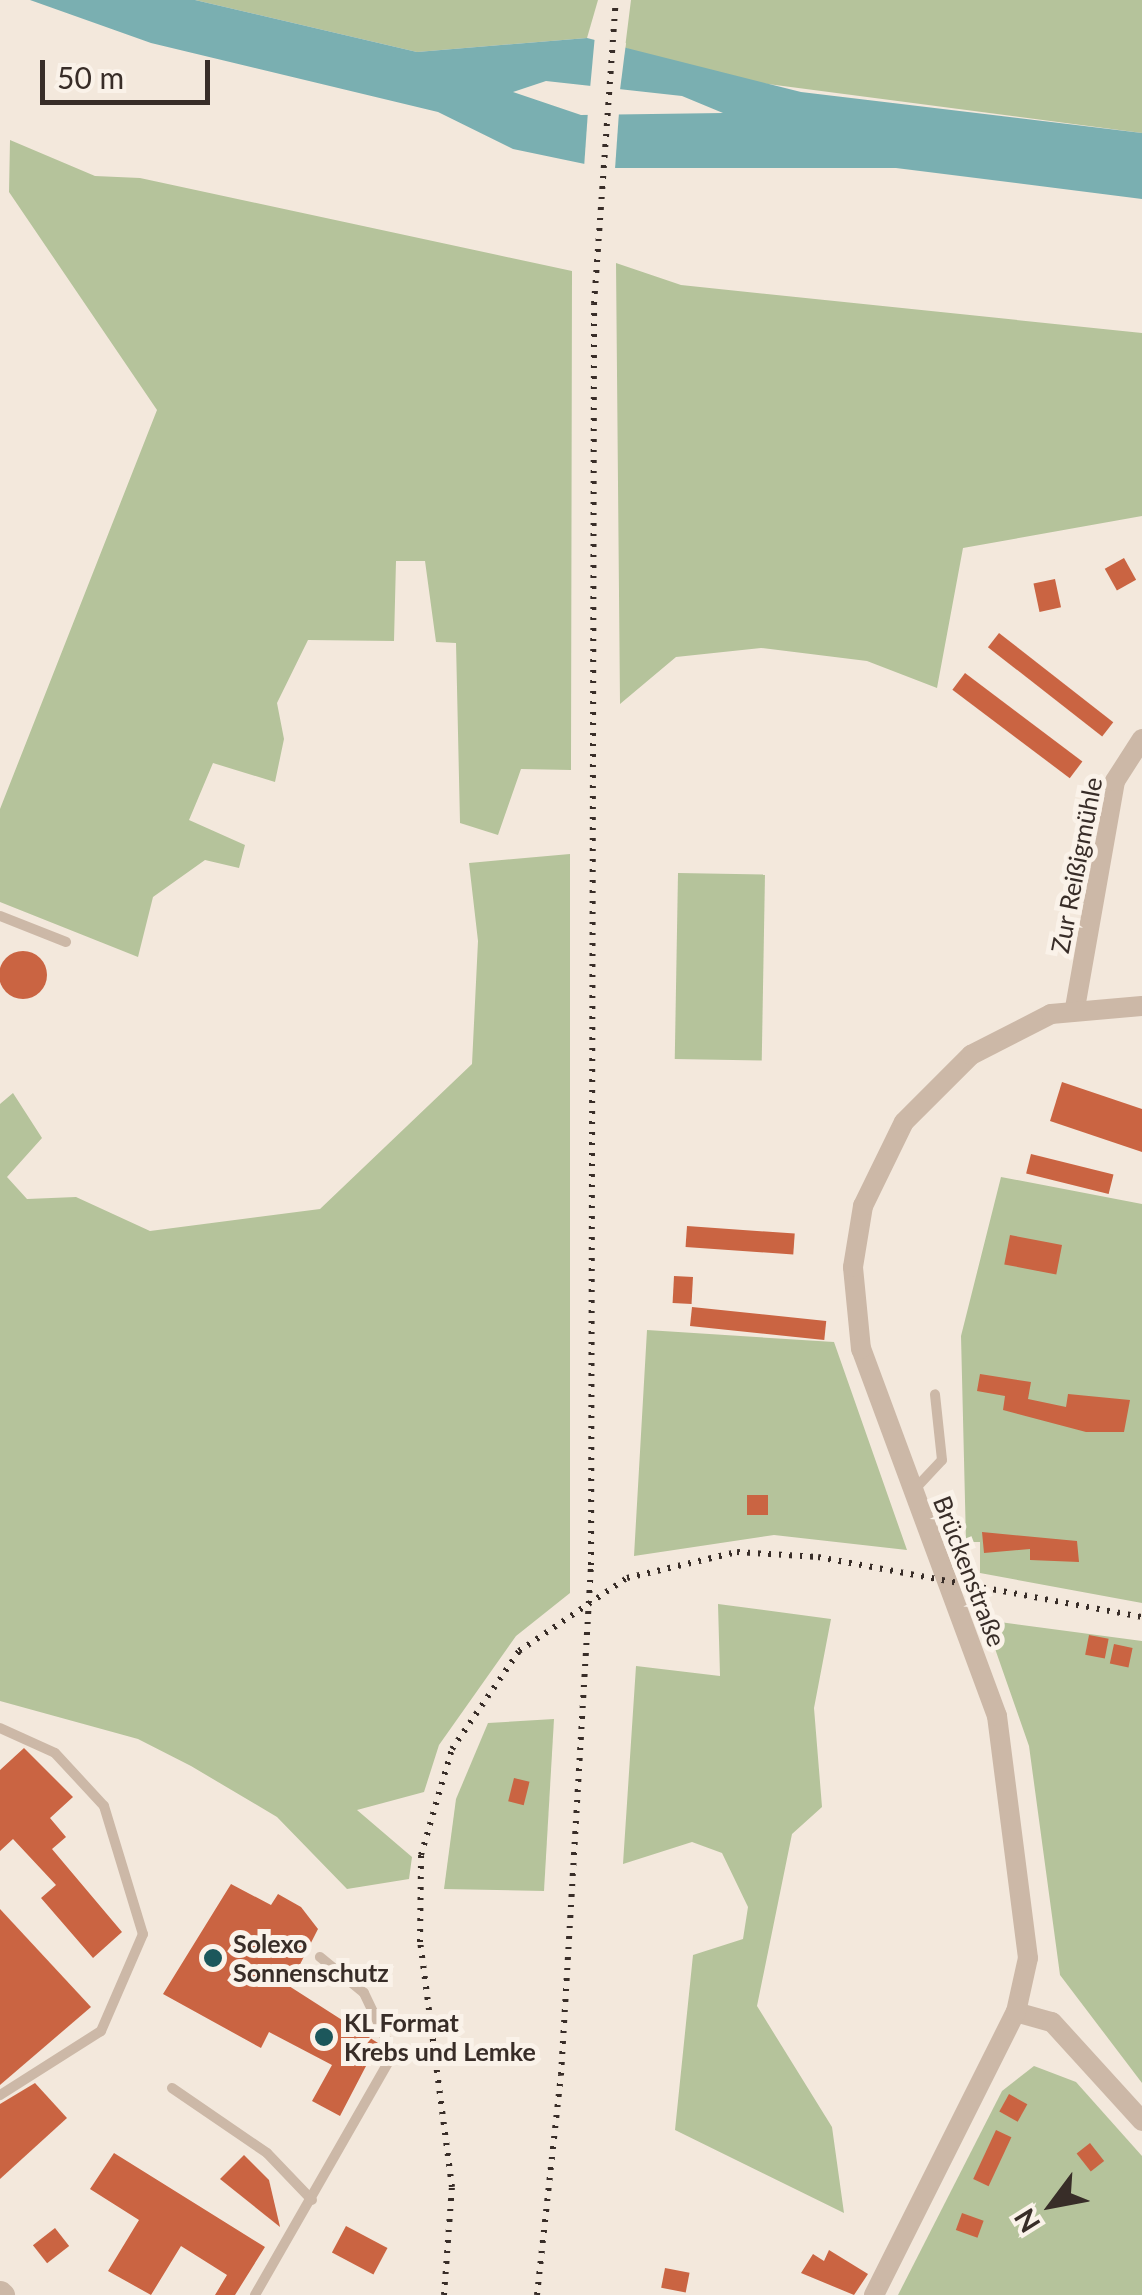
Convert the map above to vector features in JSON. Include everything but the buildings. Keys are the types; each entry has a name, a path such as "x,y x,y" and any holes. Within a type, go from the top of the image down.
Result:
{"street":[{"name":"Zur Reißigmühle","path":"1076,1008 1115,780 1142,739"},
{"name":"Brückenstraße","path":"874,2295 1016,2012 1028,1958 1007,1760 860,1349 854,1267 872,1178 923,1098 971,1055 1076,1008 1142,1006"},
{"path":"1016,2012 1052,2022 1142,2121"}],"lane":[{"path":"0,916 66,942"},
{"path":"912,1492 942,1460 935,1394"},
{"path":"0,1728 56,1753 104,1806 143,1934 101,2031 0,2095"},
{"path":"256,2295 393,2054 364,1992 320,1957"},
{"path":"172,2088 268,2153 312,2200"}],"green space":[{"path":"195,0 598,0 587,38 417,52"},
{"path":"631,0 1142,0 1142,133 722,78 625,48"},
{"path":"10,140 95,176 140,178 572,271 571,770 521,769 498,835 460,823 456,643 436,642 425,561 396,561 394,641 308,640 277,703 284,739 275,782 213,763 189,820 245,845 239,868 205,860 153,897 138,957 0,902 0,809 157,410 9,192"},
{"path":"616,263 681,285 1142,333 1142,516 963,548 937,688 867,661 761,648 676,657 620,704"},
{"path":"570,854 570,1593 516,1636 439,1745 424,1792 357,1810 412,1857 409,1879 347,1889 277,1817 191,1766 138,1739 0,1701 0,1104 13,1093 42,1138 7,1177 27,1199 76,1197 150,1231 320,1209 472,1064 478,941 469,863"},
{"path":"678,873 765,875 762,1060 675,1059"},
{"path":"1001,1177 1142,1204 1142,1603 980,1573 980,1542 966,1542 961,1336"},
{"path":"647,1330 834,1342 907,1550 774,1535 634,1556"},
{"path":"718,1604 831,1619 814,1708 822,1807 792,1834 757,2006 832,2127 844,2213 675,2130 693,1955 743,1939 748,1907 722,1853 692,1842 623,1864 636,1666 720,1676"},
{"path":"985,1620 1142,1641 1142,2083 1060,1975 1029,1746"},
{"path":"554,1719 544,1891 444,1889 456,1799 488,1723"},
{"path":"1034,2066 1076,2082 1142,2156 1142,2295 898,2295 1002,2091"}],"water":[{"path":"30,0 195,0 417,52 587,38 801,92 1142,133 1142,199 896,168 604,168 513,149 438,112 151,43","holes":["546,81 682,96 723,113 581,115 513,92"]}],"pier":[{"path":"595,35 626,43 620,90 590,89"},
{"path":"588,111 619,113 615,170 584,168"}],"railway":[{"path":"537,2295 561,2075 591,1565 594,304 616,0"},
{"path":"444,2295 452,2187 420,1942 421,1855 452,1749 519,1651 627,1578 737,1552 818,1557 1142,1617"}],"place":[{"name":"Solexo Sonnenschutz","path":"213,1958"},
{"name":"KL Format Krebs und Lemke","path":"324,2037"}]}
